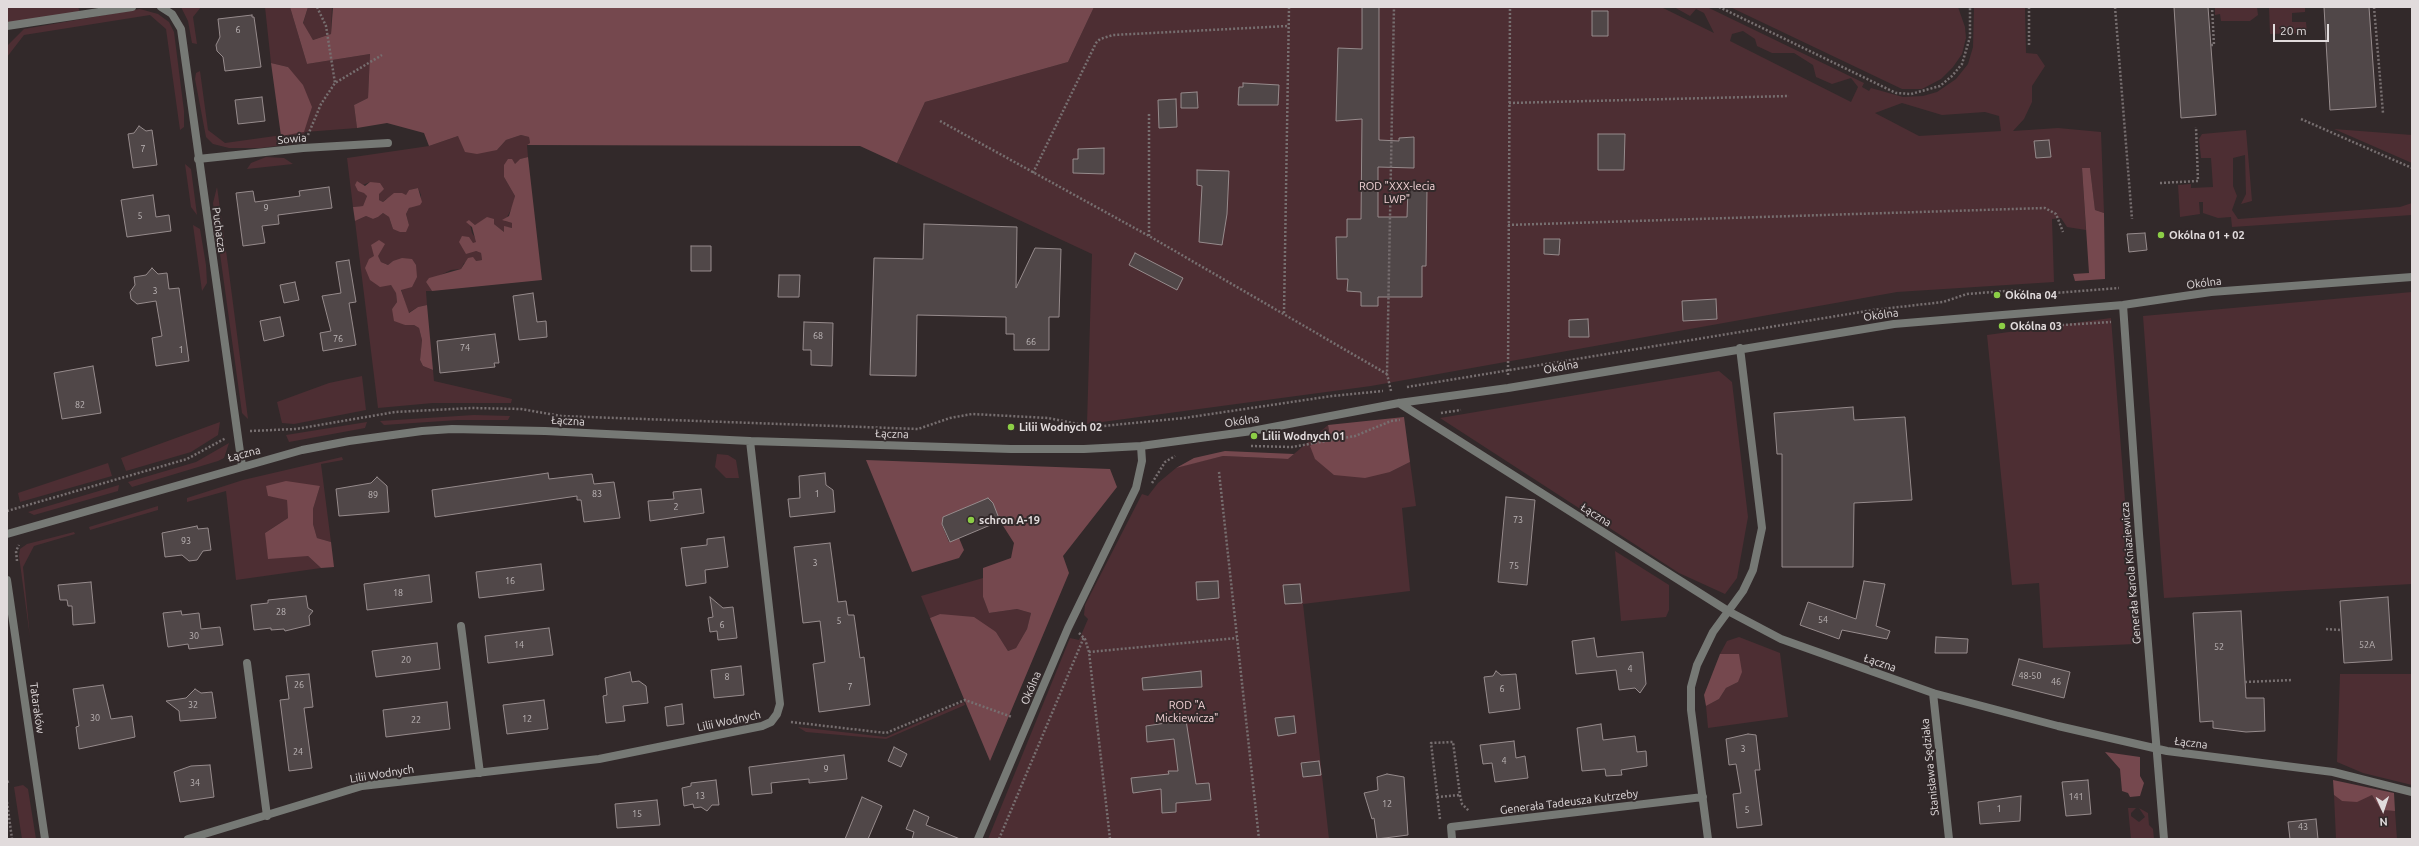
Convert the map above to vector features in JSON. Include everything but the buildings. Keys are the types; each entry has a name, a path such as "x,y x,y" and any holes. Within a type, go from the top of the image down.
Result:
{"street":[{"path":"7,26 132,7"},
{"name":"Puchacza","path":"160,7 172,14 181,29 242,466"},
{"name":"Sowia","path":"198,159 303,148 388,143"},
{"name":"Okólna","path":"978,839 1068,628 1136,488 1142,461 1141,446 1252,431 1399,403 1508,388 1740,348 1894,324 2123,305 2211,292 2412,277"},
{"name":"Generała Karola Kniaziewicza","path":"2123,305 2164,839"},
{"path":"1708,839 1691,710 1691,686 1703,653 1714,632 1743,591 1753,570 1762,528 1740,348"},
{"name":"Łączna","path":"1399,403 1728,611 1781,639 1933,693 2058,726 2156,748 2333,772 2412,792"},
{"name":"Łączna","path":"7,534 302,450 349,441 452,429 545,431 750,441 1011,449 1084,449 1141,446"},
{"name":"Lilii Wodnych","path":"188,839 362,786 599,759 762,726 775,718 780,704 750,441"},
{"name":"Tataraków","path":"7,580 45,839"},
{"path":"461,626 480,773"},
{"path":"247,662 267,816"},
{"name":"Stanisława Sędziaka","path":"1933,693 1949,839"},
{"name":"Generała Tadeusza Kutrzeby","path":"1452,839 1451,827 1702,797"}],"path":[{"path":"317,7 326,26 335,83"},
{"path":"1284,313 1289,7"},
{"path":"1394,7 1387,374 1390,389 1399,403"},
{"path":"1508,388 1510,7"},
{"path":"1719,7 1896,94 1911,94 1927,91 1940,86 1952,76 1962,64 1970,37 1970,7"},
{"path":"2029,7 2029,47"},
{"path":"2115,7 2132,219"},
{"path":"2211,45 2214,45 2212,7"},
{"path":"2374,7 2383,113"},
{"path":"1033,173 1096,43 1100,39 1113,34 1288,26"},
{"path":"303,148 321,104 335,83 382,55"},
{"path":"1509,103 1789,96"},
{"path":"1149,114 1149,236"},
{"path":"2301,119 2412,168"},
{"path":"940,121 1149,236 1387,374"},
{"path":"2160,183 2198,181 2196,127"},
{"path":"1508,225 2045,208 2056,214 2063,232"},
{"path":"1406,387 1865,311 1943,302 1967,294 2018,290 2042,294 2119,288"},
{"path":"2054,326 2124,322"},
{"path":"7,511 187,459 237,434 249,431 296,429 395,412 472,408 521,409 561,416 918,429 950,418 979,414 1048,418 1093,427 1184,418 1332,396 1398,388"},
{"path":"1249,446 1292,447 1355,436 1391,421 1467,409"},
{"path":"1136,488 1147,492 1165,462 1178,455"},
{"path":"1219,472 1259,839"},
{"path":"1068,628 1084,637 1089,652 1110,839"},
{"path":"2326,629 2342,630"},
{"path":"999,839 1084,637"},
{"path":"1089,652 1237,638"},
{"path":"2245,682 2293,680"},
{"path":"791,722 886,733 965,700 1012,717"},
{"path":"1438,797 1460,795"},
{"path":"7,802 12,839"}],"green space":[{"path":"7,7 78,7 80,12 7,23"},
{"path":"181,7 201,7 193,17 197,44 192,43 188,21"},
{"path":"265,7 290,7 307,64 370,54 368,98 354,105 357,128 305,132 302,139 292,144 261,148 229,148 213,144 206,137 195,79 196,73 200,71 208,130 225,143 304,132 288,67 271,63"},
{"path":"308,7 332,7 331,34 313,40 303,24"},
{"name":"ROD \"XXX-lecia LWP\"","path":"1094,7 1661,7 1714,33 1704,13 1696,9 1690,16 1674,7 1707,7 1864,83 1862,87 1869,91 1871,88 1903,97 1923,96 1937,92 1956,79 1968,64 1973,47 1974,7 2025,7 2026,53 2037,54 2045,66 2032,86 2032,102 2024,119 2013,131 2058,128 2101,132 2104,213 2095,210 2090,168 2082,168 2086,230 2067,227 2061,218 2052,219 2054,282 1897,292 1371,386 1087,424 1092,254 897,163 925,102 1068,62","holes":["1743,31 1755,39 1757,46 1772,53 1794,53 1813,65 1816,77 1832,84 1851,78 1858,87 1851,102 1730,41 1732,34","1902,103 1942,115 1985,112 1999,116 2001,131 1919,136 1875,113"]},
{"path":"1730,7 1958,7 1965,27 1966,38 1962,54 1953,67 1941,79 1922,89 1902,89"},
{"path":"2215,7 2257,7 2258,15 2250,21 2221,21 2220,14 2215,15"},
{"path":"2269,7 2305,7 2305,12 2292,13 2292,22 2306,22 2307,33 2270,34"},
{"path":"140,9 158,14 169,22 174,32 184,111 184,127 180,130 166,29 150,15 24,35 7,57 7,46 24,29"},
{"path":"2334,129 2412,135 2412,163"},
{"path":"2246,130 2252,201 2241,204 2246,194 2245,155 2233,158 2233,186 2237,196 2232,210 2238,219 2400,207 2412,203 2412,215 2232,227 2231,217 2218,218 2203,213 2203,202 2199,202 2200,214 2180,217 2178,185 2191,184 2191,188 2213,187 2211,158 2201,158 2199,139 2202,134"},
{"path":"521,135 529,137 530,143 527,145 528,157 520,159 504,177 515,196 513,206 505,221 512,223 512,228 507,227 504,232 494,224 482,223 475,225 469,220 472,233 476,239 476,243 473,243 476,251 481,253 482,260 464,263 461,269 451,270 426,282 432,291 426,291 427,305 418,307 408,313 393,261 388,265 381,262 371,245 385,285 391,285 396,292 397,302 392,309 405,325 414,325 419,328 422,340 420,360 423,366 433,370 434,381 512,399 511,403 433,403 378,408 355,221 366,216 373,219 383,213 389,217 393,229 409,225 406,214 409,208 421,202 421,195 418,188 409,190 406,196 386,199 383,202 379,200 379,194 370,182 363,185 357,181 367,196 363,206 353,207 347,158 429,146 458,136 497,150 506,140"},
{"path":"266,157 284,158 293,164 247,169 251,163"},
{"path":"185,164 191,169 197,215 191,207"},
{"path":"217,187 248,419 242,413 213,203"},
{"path":"193,225 200,229 206,265 207,283 202,291"},
{"path":"2412,292 2412,584 2164,598 2143,316"},
{"path":"2111,318 2136,644 2043,648 2039,583 2012,585 1987,335"},
{"path":"1719,371 1732,382 1748,517 1737,578 1725,594 1679,573 1440,418"},
{"path":"362,376 366,410 294,424 282,423 277,402 329,383"},
{"path":"474,415 510,416 508,420 458,420 384,425 380,421"},
{"path":"220,422 218,435 191,452 126,471 121,458"},
{"path":"367,422 365,428 289,442 286,435"},
{"name":"ROD \"A Mickiewicza\"","path":"1328,425 1330,437 1326,442 1317,441 1390,472 1410,462 1416,506 1402,508 1410,591 1303,604 1329,839 988,839 1070,638 1079,640 1088,619 1084,615 1085,605 1142,494 1148,496 1158,483 1176,468 1223,456 1288,459"},
{"path":"229,443 224,458 218,461 132,487 128,482 196,462"},
{"path":"717,454 728,455 736,460 739,478 726,478 715,467"},
{"path":"342,457 343,460 321,464 331,542 317,538 313,524 313,509 320,486 268,496 287,499 288,518 265,533 308,556 321,568 236,580 226,491 187,502 187,498 243,480"},
{"path":"108,463 112,476 20,502 18,493"},
{"path":"119,485 118,491 34,515 28,512"},
{"path":"158,506 158,510 90,530 89,527"},
{"path":"74,532 75,534 34,546 23,567 30,637 19,556 20,549 27,544"},
{"path":"1615,551 1669,585 1669,610 1666,617 1621,621"},
{"path":"983,578 983,597 989,613 1017,609 1031,613 1027,629 1016,648 1008,651 996,632 940,614 930,618 921,596"},
{"path":"1739,637 1780,653 1788,717 1708,728 1706,706 1719,699 1726,688 1738,682 1739,654 1720,654 1727,641"},
{"path":"2340,674 2412,674 2412,785 2363,773 2337,762"},
{"path":"964,702 965,705 886,739 806,732 798,727 886,737"},
{"path":"23,785 28,789 36,839 22,839 14,787"},
{"path":"2334,795 2342,801 2372,795 2381,810 2395,811 2397,839 2336,839"},
{"path":"2128,808 2136,808 2131,813 2131,816 2139,822 2145,817 2139,808 2148,813 2149,825 2153,829 2154,839 2131,839"}],"shaded area":[{"path":"290,7 308,7 303,23 313,40 331,34 333,7 1094,7 1068,62 925,102 897,163 860,146 527,145 530,143 529,137 521,135 506,140 497,150 477,154 465,152 458,136 429,146 424,133 387,123 357,128 354,105 368,98 370,54 307,64"},
{"path":"271,63 288,67 303,85 312,107 304,132 281,136"},
{"path":"528,157 542,280 432,291 426,282 429,278 461,269 468,258 473,257 476,261 482,260 481,253 476,251 466,254 459,242 462,236 469,237 473,243 476,242 472,227 466,222 469,220 475,225 487,217 494,219 494,224 504,232 504,226 512,228 512,223 502,220 509,216 515,196 504,177 504,165 508,159 512,159 515,164 520,159"},
{"path":"2082,168 2090,168 2095,210 2104,213 2105,279 2075,281 2073,274 2089,273"},
{"path":"357,181 365,186 370,182 380,183 384,189 379,194 379,200 383,202 394,193 402,193 406,195 409,190 418,188 422,202 420,205 409,208 406,214 409,225 406,232 400,232 393,229 389,217 383,213 373,219 366,216 355,221 353,207 363,206 367,196 358,191 355,185"},
{"path":"379,240 385,244 378,256 381,262 388,265 393,261 402,258 412,259 416,265 417,277 412,287 401,290 409,313 418,307 427,305 433,370 423,366 420,360 422,340 419,328 414,325 405,325 394,321 392,309 397,302 396,293 391,285 380,287 370,280 365,268 369,259 374,256 371,245"},
{"path":"1404,417 1410,462 1390,472 1365,478 1334,475 1315,459 1310,446 1317,441 1326,441 1330,437 1328,425"},
{"path":"1225,451 1294,454 1288,459 1223,456 1176,468 1194,458"},
{"path":"866,460 1110,469 1117,487 1063,556 1069,573 990,761 930,618 940,614 974,617 996,632 1008,651 1016,648 1027,629 1031,613 1017,609 989,613 983,597 983,568 1011,558 1014,543 1000,521 943,517 942,525 949,542 959,538 964,550 959,558 912,572"},
{"path":"286,481 320,486 313,509 313,524 317,538 331,542 334,567 321,568 308,556 268,559 265,533 288,518 287,500 268,496 266,486"},
{"path":"1720,654 1739,654 1742,672 1738,682 1726,688 1719,699 1706,706 1704,695"},
{"path":"2105,752 2140,757 2140,776 2144,783 2140,796 2130,797 2128,793 2122,791 2120,769"},
{"path":"2333,780 2394,793 2395,811 2381,810 2372,795 2357,802 2342,801 2334,795"}],"place":[{"name":"Okólna 01 + 02","path":"2161,235"},
{"name":"Okólna 04","path":"1997,295"},
{"name":"Okólna 03","path":"2002,326"},
{"name":"Lilii Wodnych 02","path":"1011,427"},
{"name":"Lilii Wodnych 01","path":"1254,436"},
{"name":"schron A-19","path":"971,520"}]}
